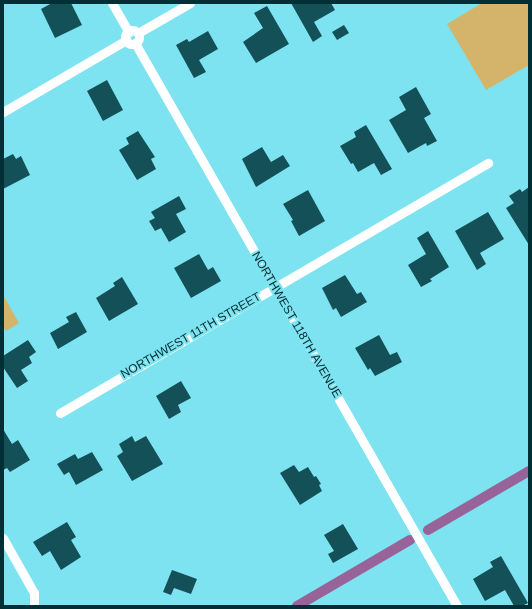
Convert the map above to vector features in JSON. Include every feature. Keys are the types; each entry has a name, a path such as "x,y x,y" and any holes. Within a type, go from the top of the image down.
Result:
{"street":[{"name":"NORTHWEST 118TH AVENUE","path":"112,3 457,606"},
{"path":"3,112 190,3"},
{"name":"NORTHWEST 11TH STREET","path":"60,413 488,163"},
{"path":"3,538 34,593 34,606"}],"shaded area":[{"path":"482,3 529,3 529,65 486,90 447,24"},
{"path":"3,295 19,323 6,331 3,327"}],"building":[{"path":"52,3 71,3 82,25 55,38 41,9"},
{"path":"291,3 331,3 335,10 314,22 322,36 313,42"},
{"path":"267,6 289,44 256,63 243,42 263,28 254,13"},
{"path":"344,25 349,33 337,40 332,32"},
{"path":"208,31 218,49 199,60 206,72 194,78 176,45 187,39 189,42"},
{"path":"107,80 123,110 103,121 87,91"},
{"path":"416,87 431,114 424,118 437,141 427,146 426,143 408,153 389,120 406,110 399,97"},
{"path":"366,125 392,169 381,175 374,163 358,172 353,163 351,164 340,146 356,137 354,132"},
{"path":"138,131 155,157 151,159 156,169 137,180 119,150 129,144 126,138"},
{"path":"262,147 271,162 283,155 290,166 256,187 242,159"},
{"path":"13,154 16,159 21,156 30,175 3,189 3,159"},
{"path":"529,187 529,245 506,208 514,203 509,196 520,189 522,192"},
{"path":"308,190 325,221 299,236 291,221 293,220 283,204"},
{"path":"179,196 186,209 176,214 186,232 169,242 161,228 155,231 149,221 155,218 151,212"},
{"path":"488,212 504,239 480,253 486,264 477,270 455,231"},
{"path":"428,231 449,267 430,279 432,281 421,287 408,265 426,254 417,238"},
{"path":"199,254 208,270 213,267 221,281 191,298 174,268"},
{"path":"345,275 357,294 361,292 367,302 341,317 336,308 333,310 322,288"},
{"path":"122,277 138,304 109,321 96,298 115,286 113,283"},
{"path":"76,312 87,332 58,349 50,333 69,322 66,317"},
{"path":"379,335 390,355 397,352 402,362 375,376 370,368 368,370 355,348"},
{"path":"28,340 36,352 29,357 32,363 21,370 28,381 17,388 3,367 3,356"},
{"path":"181,381 191,398 178,405 181,412 169,419 156,396"},
{"path":"3,429 12,444 18,440 30,460 10,472 7,468 3,470"},
{"path":"132,436 135,442 146,436 163,464 132,481 117,456 123,452 119,444"},
{"path":"92,452 103,470 76,485 69,472 64,475 57,464 75,454 78,459"},
{"path":"294,465 299,472 308,467 314,477 316,476 321,484 319,485 322,491 300,505 280,473"},
{"path":"67,522 76,537 71,540 81,557 61,570 50,551 42,556 33,542"},
{"path":"343,524 358,549 333,563 328,554 334,551 324,535"},
{"path":"501,556 528,603 522,606 514,606 505,590 485,601 473,579 493,567 490,562"},
{"path":"172,570 197,579 191,594 174,588 171,595 163,592"}],"waterway":[{"path":"428,530 529,471"},
{"path":"297,606 410,540"}]}
